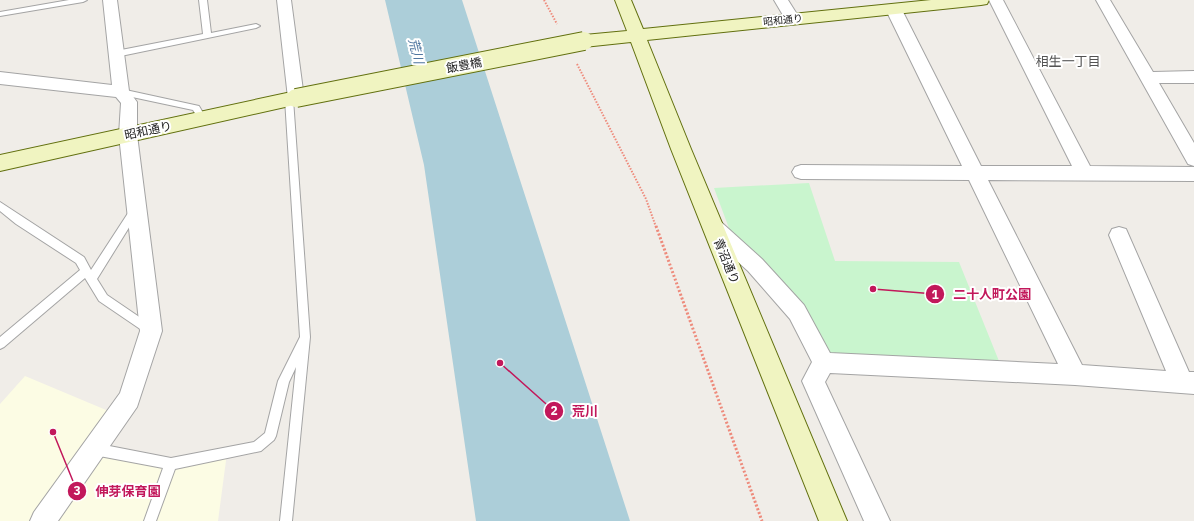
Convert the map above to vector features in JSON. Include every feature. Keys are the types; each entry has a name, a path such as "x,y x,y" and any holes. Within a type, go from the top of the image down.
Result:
{"street":[{"path":"43,521 130,399 151,331 128,135 129,102 121,92 110,0"},
{"path":"284,0 293,99"},
{"name":"青沼通り","path":"623,0 833,521"},
{"path":"781,0 792,19"},
{"name":"昭和通り","path":"584,41 944,2 981,0"},
{"path":"996,0 1084,173"},
{"path":"1103,0 1194,159"},
{"path":"892,8 975,172 1074,375"},
{"name":"飯豊橋","path":"293,99 584,41"},
{"path":"1149,78 1194,77"},
{"path":"0,78 121,92"},
{"name":"昭和通り","path":"0,163 293,99"},
{"path":"801,172 1194,174"},
{"path":"714,228 755,265 797,312 824,363"},
{"path":"824,363 1074,375 1188,383 1118,235"},
{"path":"824,363 813,381 878,521"}],"lane":[{"path":"0,14 83,0"},
{"path":"203,0 207,35"},
{"path":"116,54 256,26"},
{"path":"121,92 196,108 202,118"},
{"path":"286,521 305,337 293,99"},
{"path":"0,206 19,221 80,260 103,298 151,331"},
{"path":"0,344 88,275 137,207"},
{"path":"94,449 171,464 257,447 270,436 284,381 305,337"},
{"path":"150,521 171,464"}],"path":[{"path":"544,0 559,28"},
{"path":"573,57 646,198 762,521"}],"shaded area":[{"path":"25,376 118,415 94,449 171,464 227,453 218,521 0,521 0,404"}],"green space":[{"path":"809,183 835,261 959,262 1003,371 824,363 733,239 714,188"}],"water":[{"path":"385,0 462,0 630,521 476,521 424,165"}],"place":[{"name":"二十人町公園","path":"873,289"},
{"name":"荒川","path":"500,363"},
{"name":"伸芽保育園","path":"53,432"}],"district":[{"name":"相生一丁目","path":"1068,61"}]}
